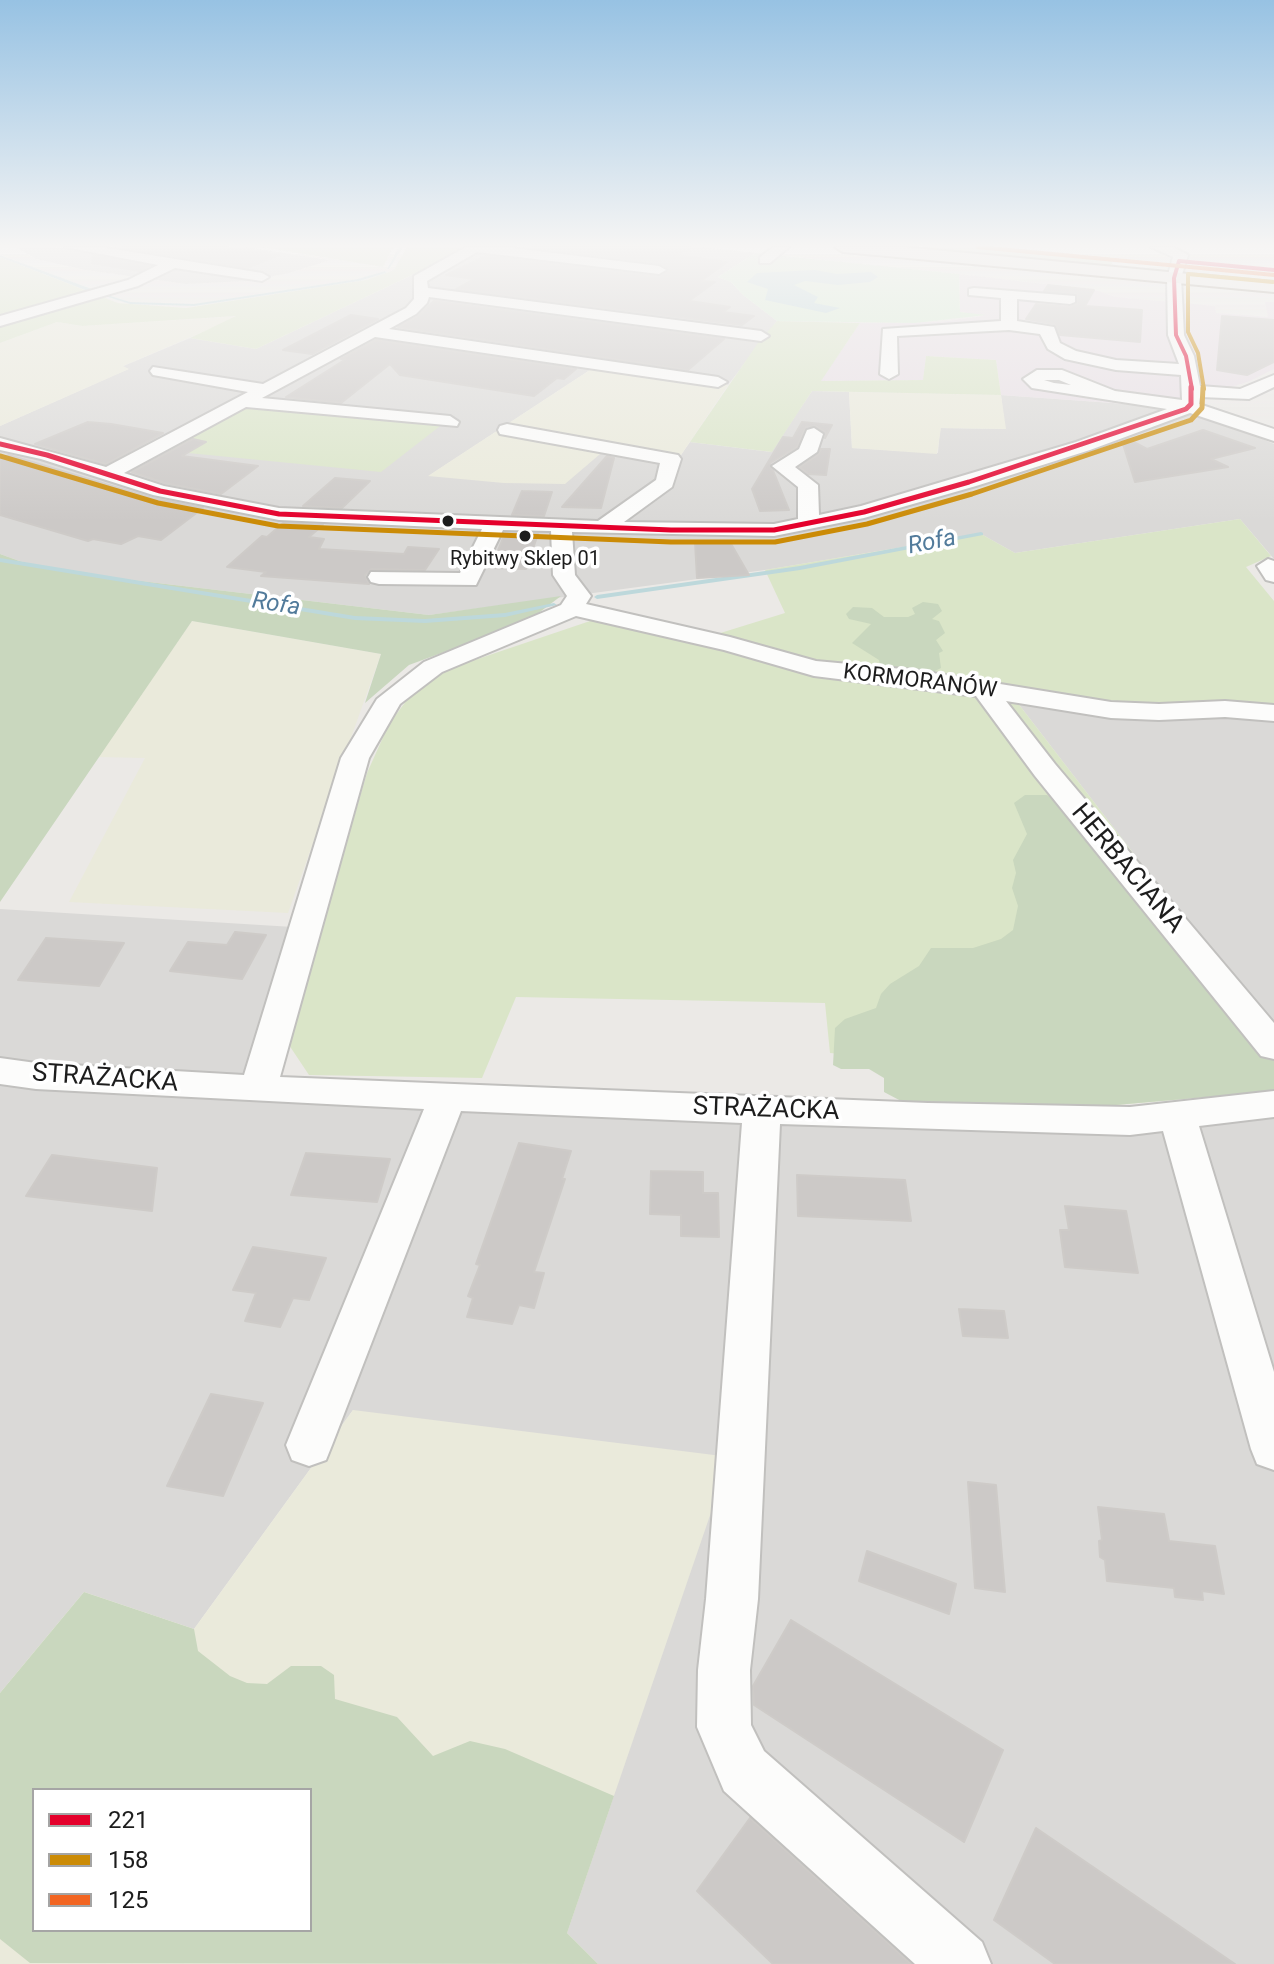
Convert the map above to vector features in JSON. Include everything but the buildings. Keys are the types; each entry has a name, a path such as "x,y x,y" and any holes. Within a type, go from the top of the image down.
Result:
{"street":[{"path":"108,474 364,339"},
{"path":"422,339 718,382"},
{"path":"889,339 889,374"},
{"path":"973,339 979,344"},
{"path":"1049,339 1062,351 1116,365"},
{"path":"1177,339 1187,363 1191,399"},
{"path":"1187,363 1196,339"},
{"path":"1088,344 1112,346"},
{"path":"1036,353 1067,361 1116,365 1137,358 1187,363"},
{"path":"159,371 268,390"},
{"path":"1109,395 1256,401 1274,380"},
{"path":"0,444 160,491 279,514 561,526 774,530 864,512 969,482 1083,446 1191,399 1274,435"},
{"path":"246,402 450,422"},
{"path":"507,430 671,459 665,483 603,527"},
{"path":"809,523 808,485 782,466 807,452 814,434"},
{"path":"379,577 468,580 495,523"},
{"path":"258,1089 355,758 390,699 433,667 505,639 571,608 579,596 564,575 561,526"},
{"name":"KORMORANÓW","path":"571,608 730,644 814,668 984,689 1111,710 1159,712 1225,709 1274,713"},
{"name":"HERBACIANA","path":"984,689 1045,770 1274,1047"},
{"name":"STRAŻACKA","path":"0,1071 36,1076 258,1089 762,1110 1130,1121 1274,1104"},
{"path":"309,1445 448,1097"},
{"path":"762,1110 732,1599 724,1670 724,1727 744,1771 960,1964"},
{"path":"1177,1115 1274,1449"}],"shaded area":[{"path":"12,339 187,339 123,366 129,369 0,426 0,343"},
{"path":"188,339 256,349 278,339 763,339 728,385 596,366 430,475 613,443 681,455 690,442 771,452 812,391 849,392 852,448 938,453 940,428 1005,429 1001,395 1169,407 1216,419 1274,444 1274,559 1240,519 1015,553 981,534 765,570 429,615 115,578 25,563 0,554 0,426 128,369 121,367"},
{"path":"849,339 1274,339 1274,369 1250,381 1169,407 1001,395 996,360 926,356 923,380 820,381"},
{"path":"596,366 728,385 681,455 613,443 565,484 504,483 428,476"},
{"path":"849,392 1001,395 1006,429 941,428 937,454 852,448"},
{"path":"192,621 381,654 288,913 69,902 145,758 97,757"},
{"path":"1017,702 1274,718 1274,1036"},
{"path":"0,909 293,927 243,1095 1274,1112 1274,1964 598,1964 567,1933 353,1410 194,1629 84,1592 0,1693"},
{"path":"353,1410 730,1457 567,1933 598,1964 0,1964 0,1693 84,1592 194,1629"}],"green space":[{"path":"194,339 278,339 256,349"},
{"path":"849,339 821,381 923,380 926,356 996,360 1001,395 812,391 772,452 690,442 760,340"},
{"path":"249,404 444,423 381,472 158,450"},
{"path":"1240,519 1271,556 1246,567 1274,601 1274,710 1158,708 813,665 714,635 785,613 765,570 981,534 1015,553"},
{"path":"0,554 25,563 115,578 429,615 561,596 528,621 409,665 365,703 381,654 192,621 0,902"},
{"path":"923,602 938,604 942,611 932,619 939,621 945,633 936,640 943,651 939,653 941,668 935,671 935,677 877,668 879,660 852,643 871,624 849,619 846,614 853,607 872,608 884,617 908,617 915,614 912,608"},
{"path":"593,620 899,683 1017,702 1274,1036 1274,1091 1059,1110 901,1101 900,1059 830,1053 825,1003 516,997 482,1078 309,1075 287,1042 367,773 389,724 415,689 454,667"},
{"path":"1025,795 1047,795 1058,803 1274,1061 1274,1091 1059,1110 901,1101 884,1092 884,1078 869,1069 841,1069 833,1065 835,1028 845,1019 876,1008 881,994 890,984 919,966 931,948 973,948 1001,939 1013,930 1018,906 1012,888 1016,873 1013,860 1027,834 1014,803"},
{"path":"84,1592 194,1629 198,1651 230,1676 247,1683 267,1684 291,1666 321,1666 334,1675 335,1699 397,1717 433,1756 470,1741 505,1749 614,1796 567,1933 598,1964 30,1963 0,1939 0,1693"}],"waterway":[{"name":"Rofa","path":"597,597 800,568 981,534"},
{"name":"Rofa","path":"0,560 355,618 425,621 505,615 554,605"}],"transit line":[{"name":"221","path":"0,444 47,455 160,491 279,514 671,530 774,530 864,512 969,482 1186,409 1191,404 1192,391 1186,356 1178,339"},
{"name":"158","path":"0,456 158,503 278,526 671,542 775,542 867,524 972,494 1191,420 1202,408 1204,391 1198,353 1191,339"}],"place":[{"name":"Rybitwy Sklep 01","path":"525,536"}]}
